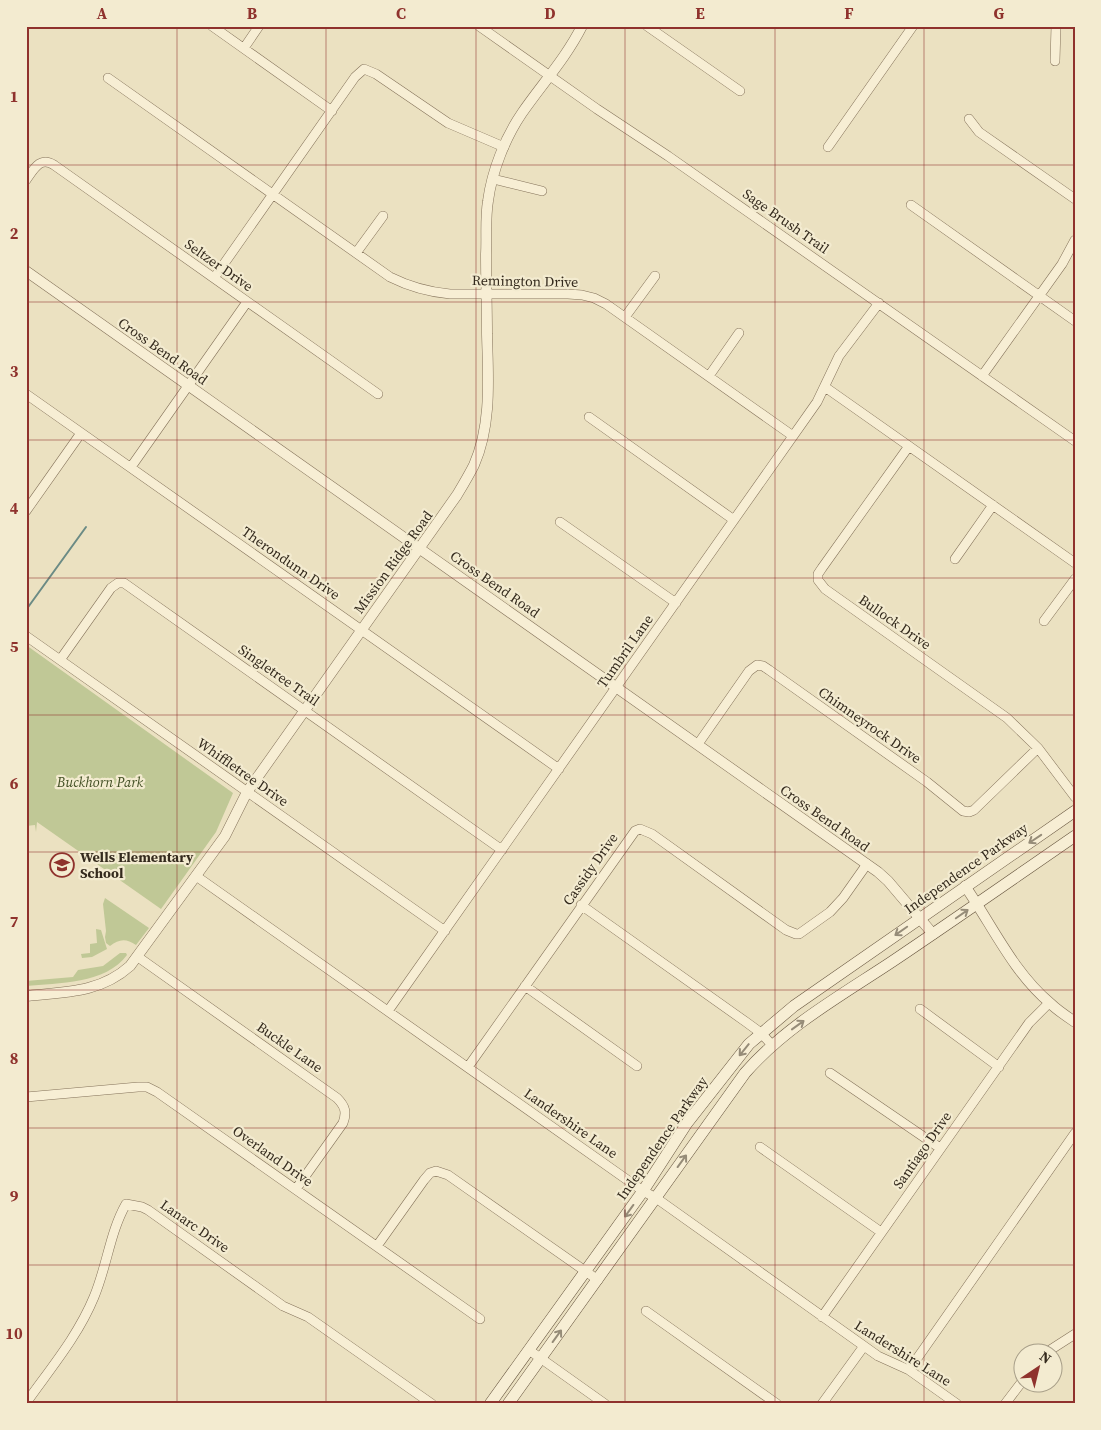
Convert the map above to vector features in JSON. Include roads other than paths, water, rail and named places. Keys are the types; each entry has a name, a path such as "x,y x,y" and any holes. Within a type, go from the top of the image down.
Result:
{"main road":[{"name":"Independence Parkway","path":"490,1404 643,1191 687,1124 749,1044 794,1006 1075,811"},
{"path":"508,1404 745,1073 772,1045 798,1024 1075,836"}],"street":[{"path":"212,26 332,111"},
{"path":"244,48 259,26"},
{"name":"Sage Brush Trail","path":"479,26 1075,441"},
{"name":"Mission Ridge Road","path":"26,996 73,991 100,985 120,975 138,957 225,836 247,792 457,494 474,464 486,417 488,396 487,219 488,201 493,179 504,147 521,114 568,50 582,26"},
{"path":"647,26 740,91"},
{"path":"828,147 913,26"},
{"path":"1055,61 1056,26"},
{"path":"214,278 359,72 364,69 376,74 448,123 504,147"},
{"name":"Remington Drive","path":"108,78 390,277 418,289 450,294 582,295 594,298 625,317 793,436"},
{"path":"969,119 979,132 1075,199"},
{"name":"Seltzer Drive","path":"26,180 35,167 43,161 54,165 378,394"},
{"path":"493,179 542,191"},
{"path":"911,204 1075,321"},
{"path":"356,253 383,216"},
{"path":"982,376 1062,264 1075,240"},
{"name":"Cross Bend Road","path":"26,271 867,864 888,881 933,934"},
{"path":"625,317 655,276"},
{"path":"131,467 248,302"},
{"name":"Tumbril Lane","path":"388,1011 817,402 839,356 879,304"},
{"path":"709,376 739,333"},
{"path":"825,387 1075,563"},
{"name":"Therondunn Drive","path":"26,394 559,769"},
{"path":"588,417 734,520"},
{"path":"26,511 81,433"},
{"name":"Bullock Drive","path":"909,446 822,568 818,574 818,580 825,589 994,708 1022,731 1038,748 1075,797"},
{"path":"955,559 993,505"},
{"path":"560,522 676,603"},
{"path":"1044,621 1075,579"},
{"name":"Singletree Trail","path":"60,660 111,588 118,583 124,584 502,850"},
{"name":"Whiffletree Drive","path":"26,636 445,931"},
{"name":"Chimneyrock Drive","path":"698,744 749,671 757,666 763,666 927,782 963,811 969,812 974,810 1038,748"},
{"name":"Cassidy Drive","path":"468,1067 632,834 640,829 652,834 786,930 796,934 803,932 838,905 867,864"},
{"name":"Landershire Lane","path":"196,876 878,1356 909,1370 957,1404"},
{"path":"965,886 1022,973 1050,1003 1075,1022"},
{"path":"581,905 761,1033 772,1045"},
{"name":"Buckle Lane","path":"138,957 338,1098 343,1104 345,1110 343,1123 296,1189"},
{"path":"525,986 637,1066"},
{"name":"Santiago Drive","path":"822,1317 1029,1024 1050,1003"},
{"path":"920,1009 999,1067"},
{"path":"830,1073 940,1148"},
{"name":"Overland Drive","path":"26,1097 147,1087 157,1092 296,1189 480,1320"},
{"path":"909,1370 1074,1136"},
{"path":"760,1147 881,1232"},
{"path":"377,1246 424,1180 430,1173 436,1171 448,1175 598,1280"},
{"name":"Lanarc Drive","path":"26,1403 82,1322 101,1280 115,1225 126,1204 148,1210 283,1306 308,1317 432,1404"},
{"path":"646,1311 777,1404"},
{"path":"1063,1342 1075,1334"},
{"path":"822,1404 864,1346"},
{"path":"529,1350 605,1404"},
{"path":"1005,1404 1014,1392"}],"waterway":[{"path":"26,610 86,527"}],"place":[{"name":"Wells Elementary School","path":"62,865"}],"park label":[{"name":"Buckhorn Park","path":"100,782"}]}
